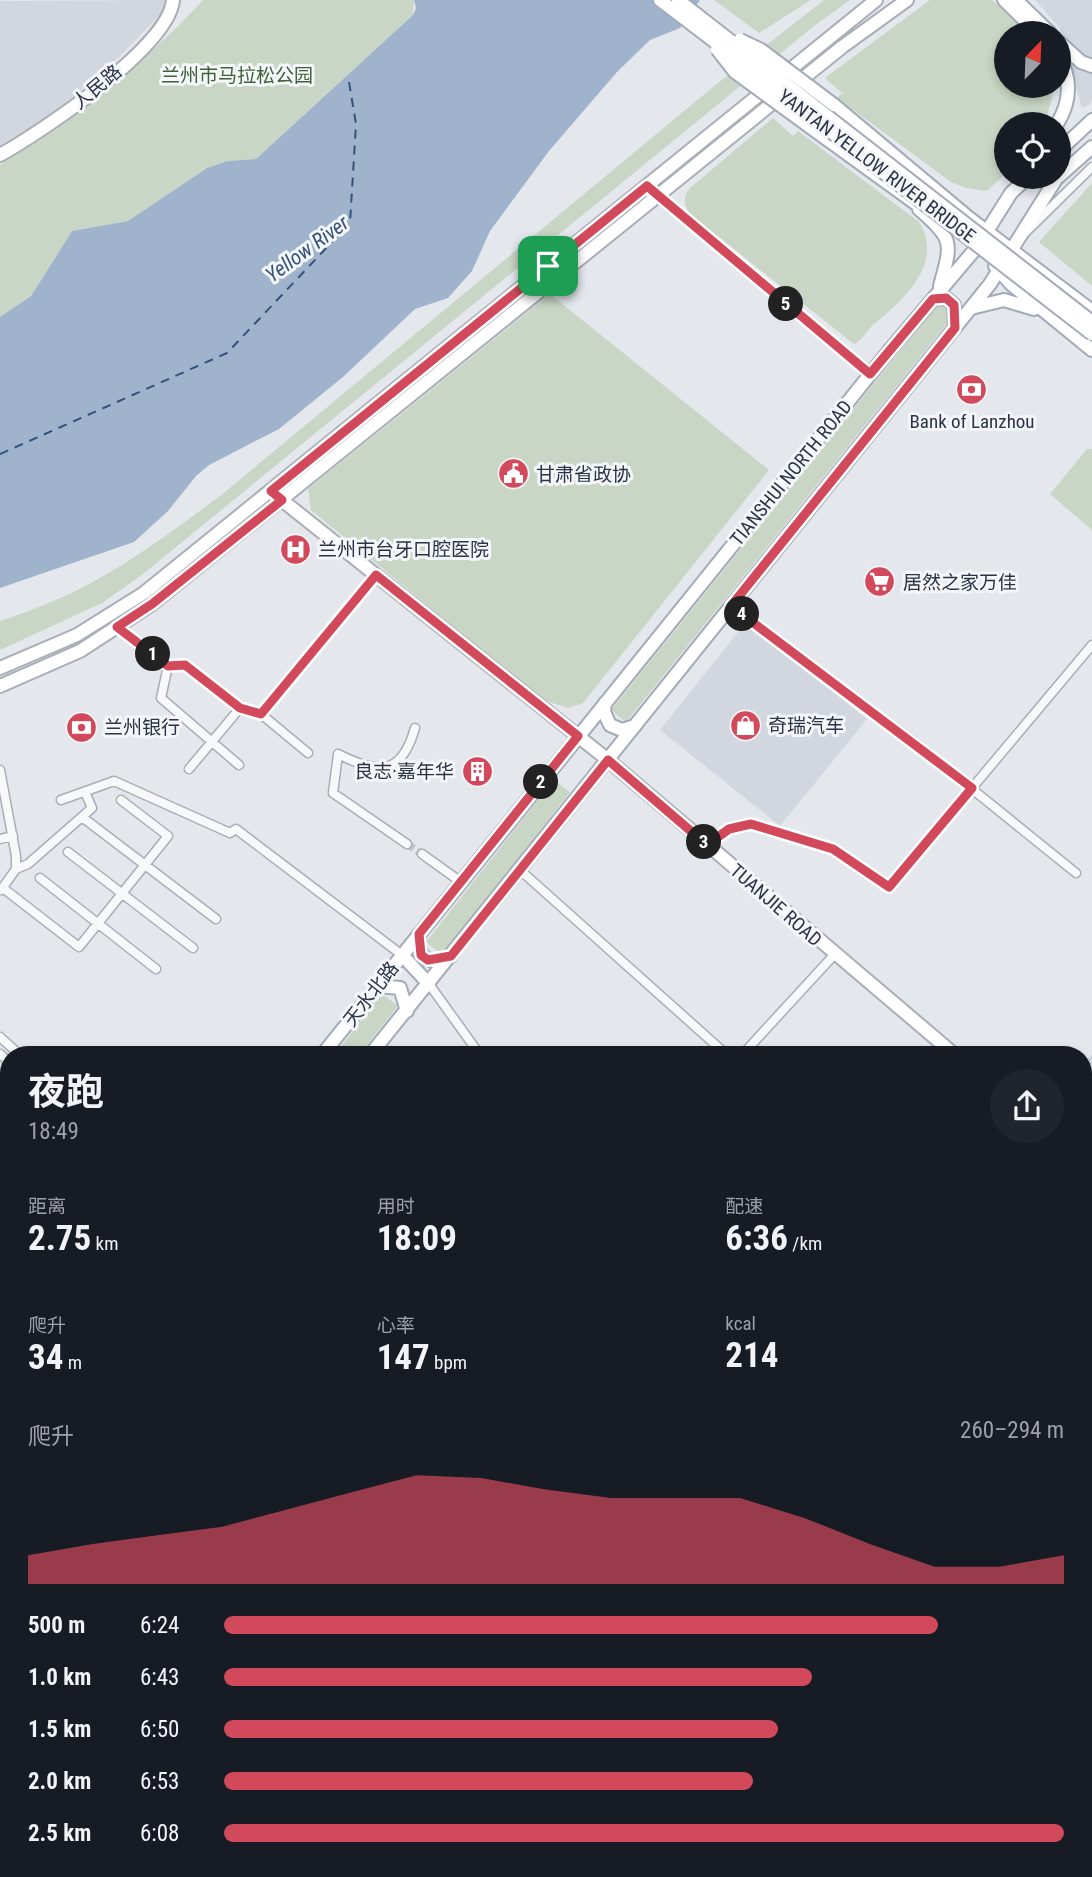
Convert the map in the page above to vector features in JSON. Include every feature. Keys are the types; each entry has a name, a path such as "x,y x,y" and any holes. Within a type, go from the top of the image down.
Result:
{"main road":[{"name":"人民路","path":"0,155 68,111 153,40 167,19 173,0"},
{"name":"YANTAN YELLOW RIVER BRIDGE","path":"660,0 710,31 1092,322"},
{"name":"YANTAN YELLOW RIVER BRIDGE","path":"678,0 710,31 1092,334"},
{"path":"0,668 77,635 144,593 876,0"},
{"path":"0,685 80,651 152,604 842,47 907,0"},
{"path":"1004,0 1026,21"},
{"path":"1016,0 1038,21"},
{"path":"710,31 761,50 834,105 1012,252 1092,311"},
{"path":"710,31 735,72 911,202 977,247 1011,284 1092,350"},
{"path":"1071,52 1081,62 1092,66"},
{"path":"1071,140 1092,120"},
{"name":"TIANSHUI NORTH ROAD","path":"608,760 971,308 1012,252 1019,236 1056,179 1092,147"},
{"name":"TIANSHUI NORTH ROAD","path":"578,736 870,374 977,247 1016,189"},
{"path":"911,202 947,236 948,254 936,295 946,298 954,305 955,328"},
{"path":"971,308 1004,300 1020,303 1051,317"},
{"name":"TUANJIE ROAD","path":"271,491 608,760 944,1046"},
{"path":"605,702 604,712 610,725 622,730 635,726"},
{"name":"天水北路","path":"329,1046 578,736"},
{"name":"天水北路","path":"378,1046 608,760"},
{"path":"419,934 419,949 424,958 434,961 451,956"},
{"path":"402,955 429,984"},
{"path":"378,986 400,988 407,1011"}],"street":[{"path":"1019,236 1032,228 1092,167"},
{"path":"647,186 870,374"},
{"path":"261,714 376,575"},
{"path":"731,606 972,788 1076,873"},
{"path":"117,627 168,666 185,665 240,708 261,714 308,753"},
{"path":"707,845 729,829 751,824 833,849 889,887 1092,645"},
{"path":"168,666 160,698 239,765"},
{"path":"190,769 240,708"},
{"path":"407,844 333,793 338,754 366,768 381,769 396,764 406,752 415,728"},
{"path":"0,770 13,836 16,869"},
{"path":"61,800 114,781 230,833 236,829 402,955"},
{"path":"85,792 92,808 29,864 16,869 2,890 79,947 168,836 121,800"},
{"path":"82,817 216,919"},
{"path":"0,839 13,836"},
{"path":"68,852 193,948"},
{"path":"422,854 461,882"},
{"path":"520,870 717,1046"},
{"path":"40,878 156,969"},
{"path":"749,1046 834,955"},
{"path":"429,984 474,1046"}],"shaded area":[{"path":"167,0 161,14 118,58 51,116 0,145 0,1"},
{"path":"1035,0 1092,0 1092,101 1082,108 1071,69 1071,21 1054,21"},
{"path":"746,622 867,719 780,826 660,730"}],"green space":[{"name":"兰州市马拉松公园","path":"203,0 414,0 413,15 256,159 227,161 207,168 128,221 72,231 31,296 0,317 0,165 53,130 107,89 182,23"},
{"path":"714,0 811,0 759,33"},
{"path":"824,0 850,0 814,26 143,574 102,603 0,650 0,621 62,597 116,569 220,496 713,87"},
{"path":"930,0 992,0 1015,21 994,21 994,98 1052,98 1048,112 994,112 994,184 987,191 966,188 951,182 837,98 842,93 825,78"},
{"path":"773,118 793,136 798,131 919,222 926,237 927,252 917,280 854,344 692,216 687,209 685,199 690,188"},
{"path":"1092,183 1092,286 1039,242"},
{"path":"550,294 769,470 583,703 568,708 543,700 311,510 308,489"},
{"path":"942,299 957,311 626,722 611,710"},
{"path":"1087,449 1092,449 1092,530 1050,494"},
{"path":"554,780 570,792 442,955 426,942"},
{"path":"382,994 398,1006 366,1046 341,1046"}],"water":[{"name":"Yellow River","path":"414,0 700,0 680,28 650,40 617,72 549,151 490,231 472,271 448,298 415,309 343,377 279,429 209,465 196,476 168,511 134,542 0,588 0,317 31,296 72,231 128,221 207,168 227,161 256,159 413,15 416,8"}],"ferry route":[{"path":"0,454 227,353 350,223 356,124 348,76"}],"tunnel":[{"path":"407,844 422,854"}],"place":[{"name":"Bank of Lanzhou","path":"972,390"},
{"name":"甘肃省政协","path":"513,474"},
{"name":"兰州市台牙口腔医院","path":"295,549"},
{"name":"居然之家万佳","path":"880,582"},
{"name":"奇瑞汽车","path":"745,725"},
{"name":"兰州银行","path":"81,727"},
{"name":"良志·嘉年华","path":"477,771"}],"route":[{"path":"647,186 870,374 933,299 946,298 954,305 957,313 955,328 731,606 972,788 889,887 833,849 751,824 729,829 707,845 608,760 451,956 428,960 421,955 419,934 578,736 376,575 261,714 240,708 185,665 168,666 117,627 152,604 282,500 271,491 548,266 647,186"}]}
